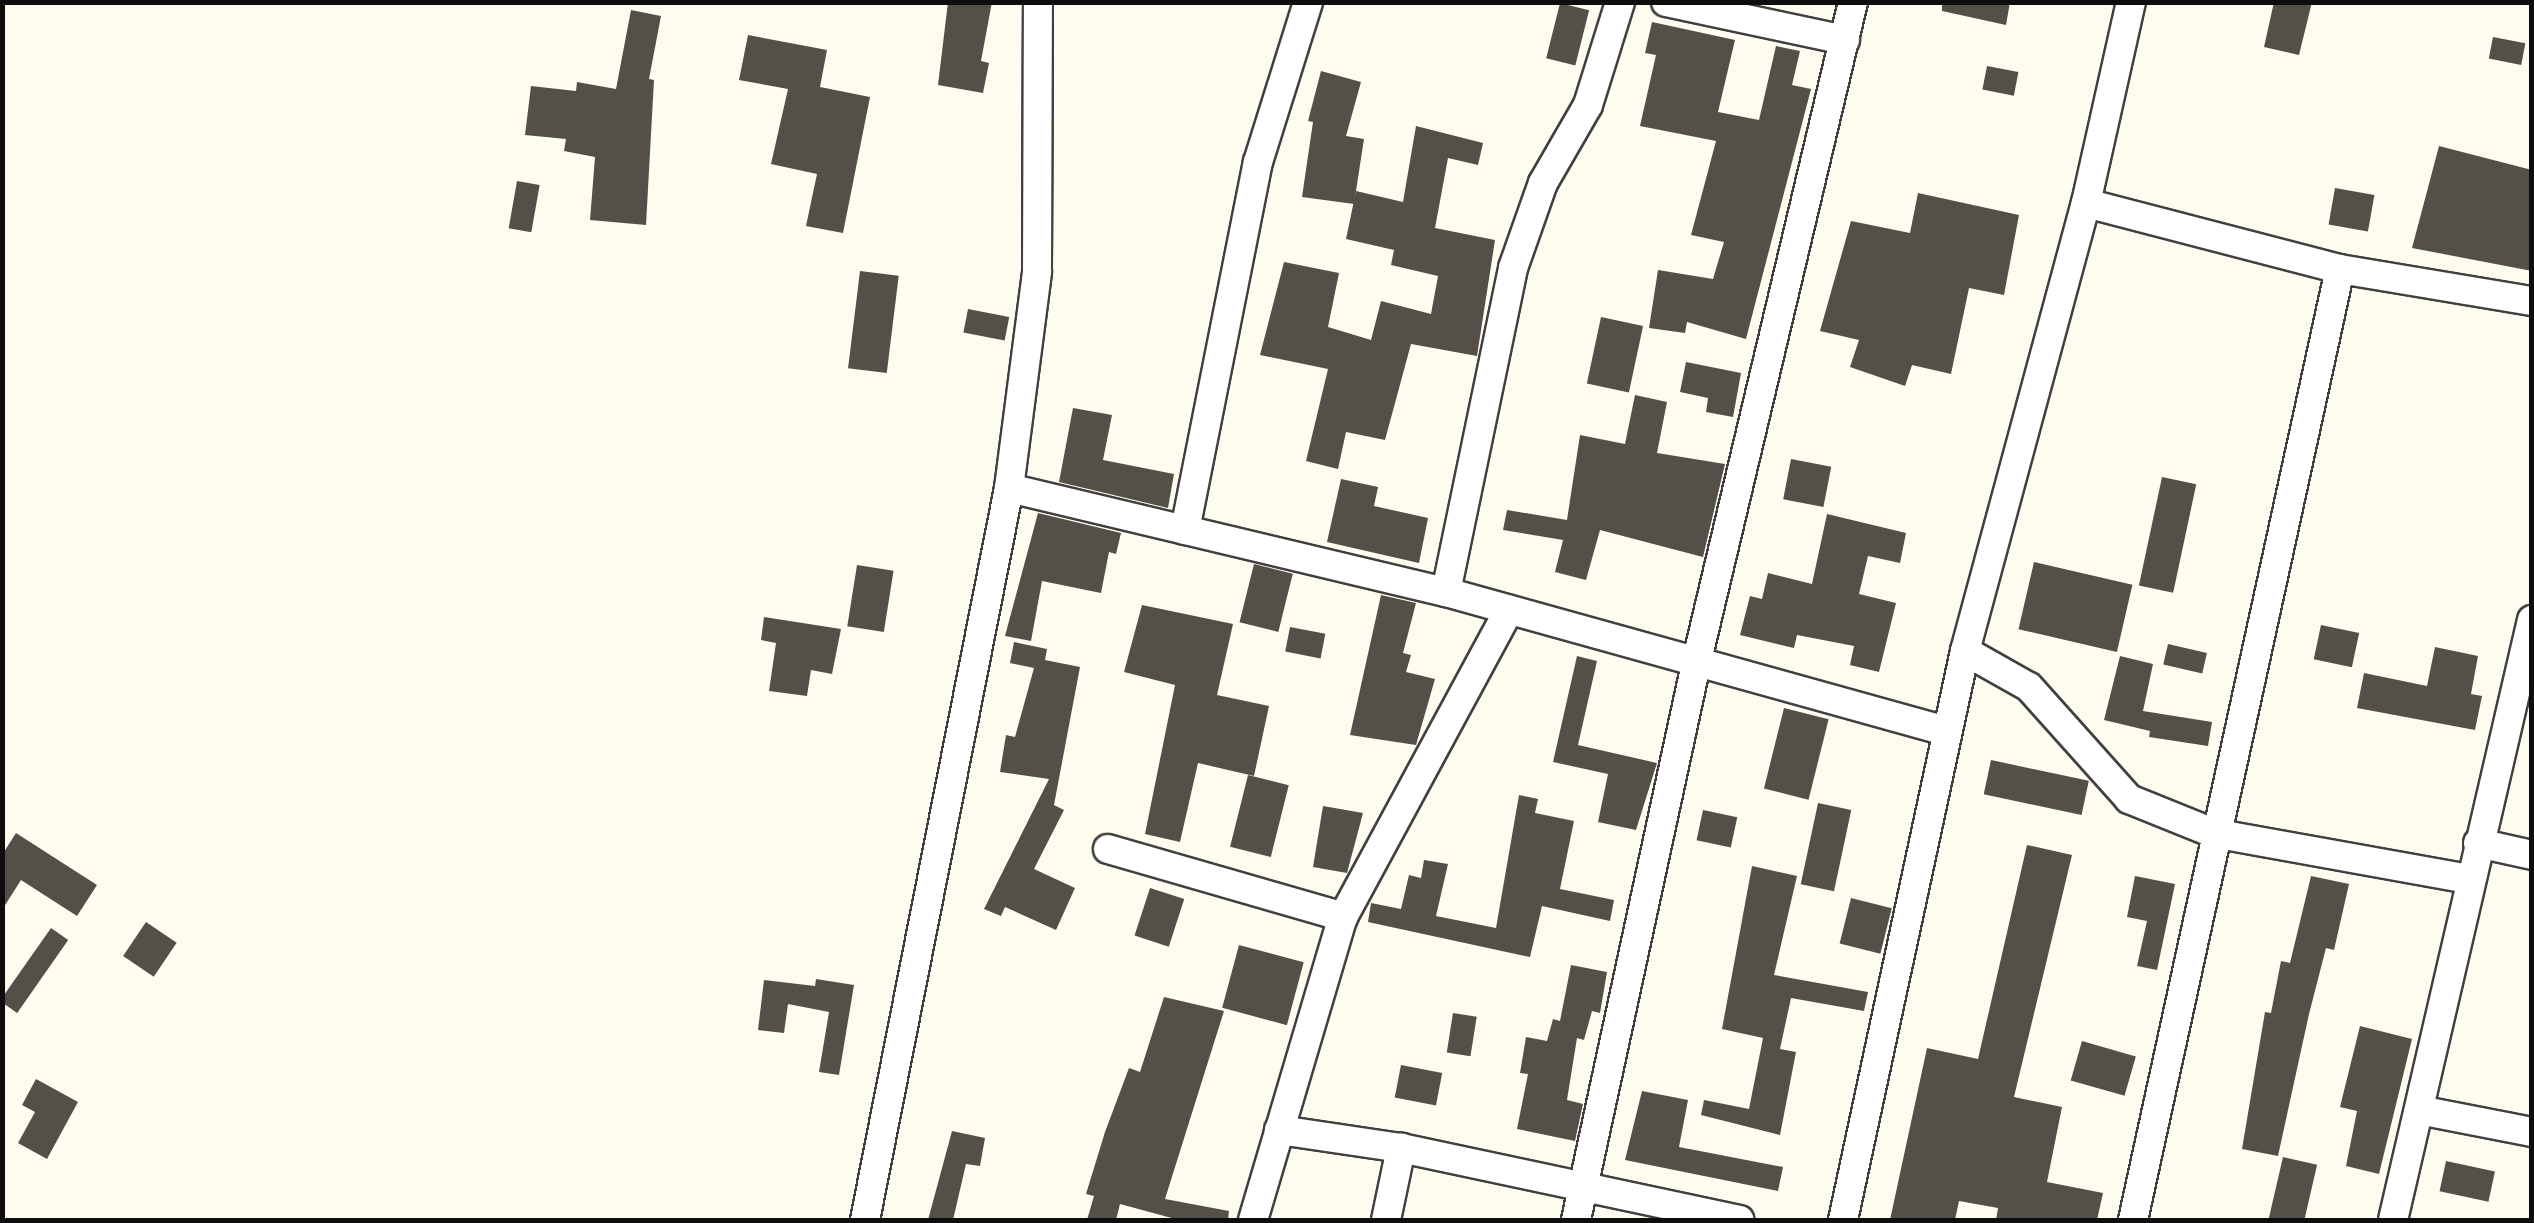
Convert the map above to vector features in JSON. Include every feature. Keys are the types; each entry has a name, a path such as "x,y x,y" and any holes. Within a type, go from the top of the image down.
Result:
{"street":[{"path":"865,1220 1009,488 1037,271 1038,2"},
{"path":"1185,530 1258,162 1308,2"},
{"path":"1446,592 1514,268 1543,183 1588,106 1620,2"},
{"path":"1666,2 1845,40"},
{"path":"1576,1220 1696,664 1853,2"},
{"path":"1843,1220 1965,651 2086,203 2131,2"},
{"path":"2086,203 2340,269 2532,301"},
{"path":"2133,1220 2213,833 2340,269"},
{"path":"1009,488 1446,592 1946,732"},
{"path":"1253,1220 1344,917 1508,610"},
{"path":"2393,1220 2468,879 2532,620"},
{"path":"1965,651 2029,686 2129,798 2213,833 2468,879"},
{"path":"2478,843 2532,855"},
{"path":"1108,850 1344,917"},
{"path":"2419,1110 2532,1132"},
{"path":"1280,1130 1401,1148 1739,1220"},
{"path":"1386,1220 1401,1148"}],"building":[{"path":"948,2 992,2 981,61 989,63 983,93 938,85"},
{"path":"1942,2 2010,2 2006,25 1942,11"},
{"path":"2274,2 2312,2 2299,55 2264,47"},
{"path":"1560,3 1589,10 1575,66 1546,58"},
{"path":"631,10 661,16 649,79 654,80 646,225 590,220 595,157 564,151 566,139 525,135 531,86 576,91 577,82 616,89"},
{"path":"1652,22 1735,40 1718,112 1759,120 1776,46 1800,51 1792,85 1811,89 1746,339 1687,322 1685,333 1649,328 1658,270 1713,279 1724,242 1691,235 1716,141 1640,126 1656,55 1645,53"},
{"path":"748,35 827,50 820,87 870,97 843,233 806,226 817,174 771,164 788,89 739,80"},
{"path":"2493,37 2525,43 2521,65 2489,59"},
{"path":"1987,66 2018,72 2014,96 1982,90"},
{"path":"1321,71 1361,82 1346,136 1364,139 1354,204 1302,197 1313,122 1308,121"},
{"path":"1416,126 1483,143 1478,165 1448,158 1435,228 1495,240 1477,356 1411,344 1385,440 1346,432 1338,469 1306,461 1328,369 1260,355 1284,262 1339,273 1328,327 1371,340 1381,301 1431,314 1438,276 1391,265 1394,250 1346,239 1356,191 1403,202"},
{"path":"2439,146 2532,170 2532,271 2412,248"},
{"path":"517,181 540,185 531,232 509,228"},
{"path":"2335,188 2374,195 2368,231 2329,224"},
{"path":"1918,193 2019,215 2004,295 1969,288 1951,374 1912,365 1905,386 1850,367 1859,340 1820,331 1851,221 1910,233"},
{"path":"860,271 899,276 887,373 848,368"},
{"path":"968,309 1009,317 1005,341 963,333"},
{"path":"1601,317 1643,326 1629,392 1587,384"},
{"path":"1686,362 1741,373 1733,417 1706,412 1708,398 1680,392"},
{"path":"1635,395 1667,402 1657,453 1725,464 1703,557 1600,530 1586,580 1555,572 1563,540 1503,530 1507,510 1567,520 1580,435 1625,444"},
{"path":"1073,408 1112,415 1103,460 1174,474 1168,508 1059,482"},
{"path":"1791,459 1831,467 1823,507 1783,499"},
{"path":"2162,477 2196,484 2173,593 2139,586"},
{"path":"1341,479 1378,487 1374,506 1428,518 1419,563 1327,542"},
{"path":"1038,513 1121,533 1116,554 1109,552 1101,593 1042,581 1031,641 1005,636"},
{"path":"1827,514 1906,533 1900,563 1868,556 1859,594 1896,603 1879,672 1850,665 1854,646 1797,635 1794,648 1740,635 1750,596 1762,599 1768,573 1812,584"},
{"path":"2034,562 2132,585 2117,652 2018,629"},
{"path":"1254,564 1293,574 1278,632 1239,622"},
{"path":"857,565 894,571 884,632 847,626"},
{"path":"1381,595 1416,603 1403,653 1411,655 1406,672 1435,679 1416,745 1350,735"},
{"path":"1142,605 1233,624 1217,695 1269,706 1254,776 1198,763 1180,842 1145,834 1175,685 1124,672"},
{"path":"764,617 841,629 832,674 811,670 807,696 769,691 776,643 761,640"},
{"path":"2321,625 2359,633 2352,667 2314,659"},
{"path":"1290,627 1325,634 1321,658 1285,652"},
{"path":"1014,642 1047,649 1045,660 1080,667 1054,805 1064,810 1034,869 1075,888 1056,930 1005,907 1001,916 984,909 1049,779 1000,772 1006,735 1015,737 1034,668 1010,663"},
{"path":"2168,644 2207,653 2202,673 2163,664"},
{"path":"2435,647 2478,656 2471,694 2482,696 2475,730 2357,708 2364,673 2427,686"},
{"path":"1577,656 1597,661 1578,745 1657,763 1636,830 1598,822 1608,774 1553,762"},
{"path":"2120,656 2153,664 2143,711 2212,722 2208,746 2149,737 2150,731 2104,720"},
{"path":"1784,708 1829,719 1809,800 1764,789"},
{"path":"1991,760 2089,781 2082,815 1984,794"},
{"path":"1248,775 1289,785 1271,857 1230,847"},
{"path":"1519,795 1538,799 1535,813 1574,821 1560,889 1614,900 1610,921 1542,906 1530,957 1368,922 1371,903 1401,909 1409,875 1421,878 1424,860 1448,864 1436,916 1496,928"},
{"path":"1818,803 1851,810 1834,891 1801,884"},
{"path":"1323,806 1363,813 1347,873 1313,867"},
{"path":"1703,810 1737,817 1731,848 1697,840"},
{"path":"16,833 97,885 77,916 21,880 2,910 2,855"},
{"path":"2027,845 2072,855 2014,1097 2062,1107 2047,1182 2103,1193 2097,1220 1996,1220 1998,1208 1959,1201 1955,1220 1890,1220 1927,1048 1978,1059"},
{"path":"1752,866 1797,876 1774,975 1868,992 1864,1011 1791,998 1780,1049 1796,1052 1780,1135 1701,1115 1704,1100 1749,1109 1763,1038 1722,1029"},
{"path":"2135,876 2175,884 2157,970 2137,966 2147,921 2127,917"},
{"path":"2311,876 2349,884 2334,950 2326,948 2278,1156 2242,1149 2265,1012 2271,1013 2281,961 2290,963"},
{"path":"1150,888 1184,899 1169,947 1135,936"},
{"path":"1851,898 1892,908 1880,954 1840,944"},
{"path":"146,922 177,943 154,977 123,956"},
{"path":"51,928 68,940 17,1013 2,1002 2,998"},
{"path":"1239,945 1304,962 1287,1025 1222,1008"},
{"path":"1571,965 1607,972 1600,1013 1592,1011 1584,1040 1577,1038 1567,1100 1583,1104 1575,1141 1517,1129 1528,1074 1520,1073 1526,1037 1547,1041 1553,1019 1560,1021"},
{"path":"816,979 854,985 839,1075 819,1072 829,1012 788,1004 784,1033 758,1030 764,980 815,986"},
{"path":"1164,997 1224,1011 1165,1199 1229,1211 1228,1220 1179,1220 1120,1204 1116,1220 1087,1220 1094,1196 1086,1194 1105,1132 1129,1068 1140,1072"},
{"path":"1453,1013 1477,1017 1470,1056 1447,1053"},
{"path":"2360,1026 2412,1039 2379,1174 2346,1166 2357,1111 2340,1107"},
{"path":"2082,1041 2136,1056 2125,1096 2071,1080"},
{"path":"1401,1065 1442,1073 1436,1105 1395,1097"},
{"path":"36,1079 78,1102 47,1159 18,1143 35,1112 22,1105"},
{"path":"1642,1091 1688,1100 1679,1147 1783,1167 1778,1191 1625,1160"},
{"path":"952,1131 985,1138 980,1166 966,1164 953,1220 928,1220"},
{"path":"2283,1157 2317,1165 2304,1220 2269,1219"},
{"path":"2446,1161 2495,1171 2488,1202 2440,1191"}]}
